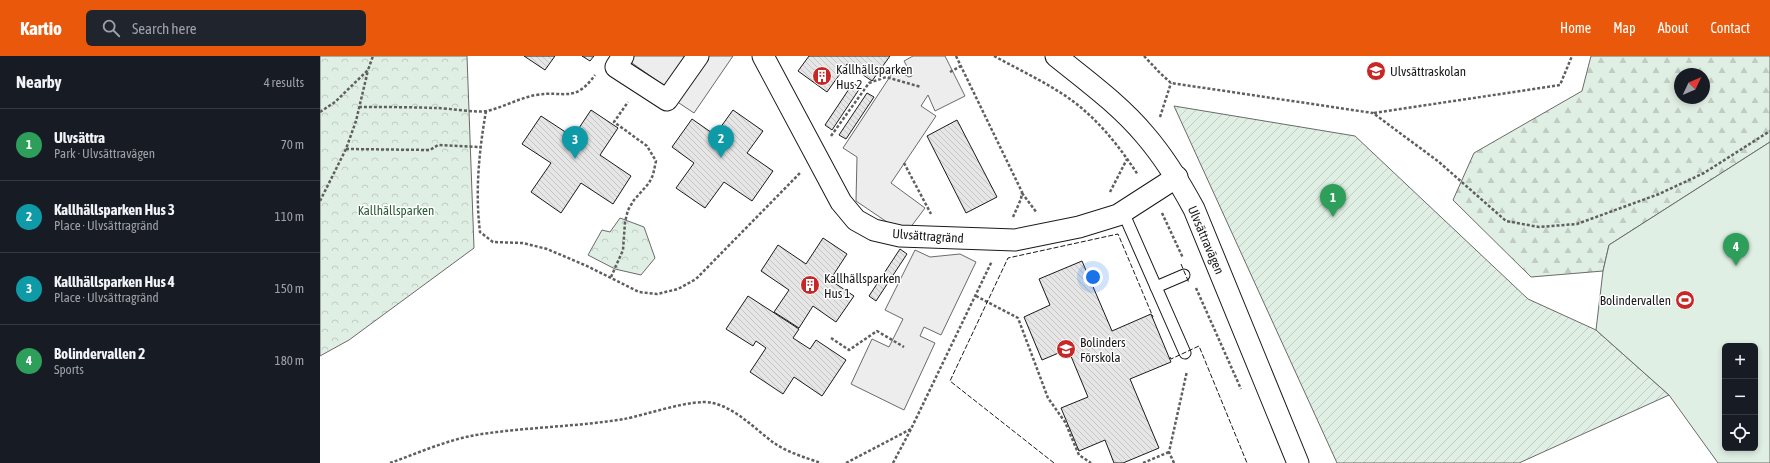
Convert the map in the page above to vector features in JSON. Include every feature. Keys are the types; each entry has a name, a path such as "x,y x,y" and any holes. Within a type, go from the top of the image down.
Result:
{"street":[{"path":"619,61 641,84 667,100 698,56"},
{"name":"Ulvsättragränd","path":"763,56 816,158 841,202 856,220 874,230 900,236 1015,240 1079,227 1123,212 1177,177"},
{"name":"Ulvsättravägen","path":"1056,56 1115,104 1145,135 1177,177 1194,209 1298,463"}],"lane":[{"path":"1123,212 1185,353"},
{"path":"1156,287 1184,275"}],"path":[{"path":"320,202 346,148 373,56"},
{"path":"994,56 1062,94 1094,119 1128,159 1151,195 1165,217 1185,262"},
{"path":"1144,56 1171,83 1373,113 1560,85 1572,56"},
{"path":"359,107 436,108 486,111 535,95 549,93 567,95 585,87 597,73 619,61"},
{"path":"950,72 961,66"},
{"path":"320,112 335,102 368,70"},
{"path":"486,111 480,147 477,212 480,232 492,242 523,242 547,249 639,292 657,294 678,289 696,279 816,158 869,83 886,77 921,87"},
{"path":"1159,121 1171,83"},
{"path":"611,278 623,250 625,222 628,210 634,200 649,183 653,175 656,161 647,146 614,122 641,84"},
{"path":"1373,113 1439,162 1506,221 1539,227 1577,224 1659,194 1704,173 1770,131"},
{"path":"346,148 430,150 438,145 480,147"},
{"path":"1109,194 1128,159"},
{"path":"904,163 944,238"},
{"path":"320,191 324,194"},
{"path":"1022,192 1040,217"},
{"path":"1194,284 1242,391"},
{"path":"976,296 1018,318 1048,398 1065,422 1079,455 1091,463"},
{"path":"831,338 849,350 877,331 904,347"},
{"path":"1174,463 1169,452 1188,372 1185,353"},
{"path":"390,463 432,447 474,435 624,419 691,403 713,403 736,412 775,444 807,459 821,463"},
{"path":"846,463 911,428"},
{"path":"1143,463 1169,452"}],"green space":[{"name":"Kallhällsparken","path":"320,56 467,56 474,248 349,340 320,356"},
{"path":"1591,56 1770,56 1770,142 1609,245 1603,271 1531,277 1453,200 1474,153 1582,91"},
{"path":"1174,106 1355,136 1528,299 1596,330 1669,395 1519,463 1337,463"},
{"name":"Bolindervallen","path":"1770,142 1770,463 1718,463 1669,395 1596,330 1603,271 1609,245"},
{"path":"620,218 644,227 655,258 641,275 615,269 588,255 602,230 610,232"}],"shaded area":[{"path":"630,56 733,56 694,113 679,103 663,85 632,63"},
{"path":"913,56 945,56 965,96 935,111 928,95 921,106 936,116 891,183 925,208 910,228 887,222 856,201 857,157 843,148 895,69 909,77 912,76 904,61"},
{"path":"915,250 930,257 960,254 976,262 941,335 924,327 920,336 935,343 904,410 851,384 872,339 889,347 903,319 885,310"}],"building":[{"path":"524,56 555,56 545,70"},
{"path":"582,56 594,56 590,61"},
{"name":"Kallhällsparken Hus 2","path":"809,56 890,56 872,81 847,64 827,92 798,71"},
{"path":"853,83 860,88 832,130 825,125"},
{"path":"867,93 874,97 846,139 839,135"},
{"path":"591,110 618,128 600,155 631,176 613,204 581,183 561,213 531,192 551,163 522,144 541,116 573,137"},
{"path":"733,110 763,131 747,153 773,171 752,201 724,182 705,208 676,188 694,163 672,147 692,119 715,135"},
{"path":"957,120 997,197 966,213 927,136"},
{"name":"Kallhällsparken Hus 1","path":"823,238 847,254 830,280 854,296 836,322 813,306 799,328 774,312 789,290 761,271 778,245 806,264"},
{"path":"900,249 907,254 876,301 869,296"},
{"path":"1082,261 1112,331 1151,314 1171,362 1130,379 1159,448 1123,463 1114,463 1105,440 1079,451 1061,408 1088,397 1068,349 1042,360 1024,317 1050,305 1039,279"},
{"path":"748,296 799,329 793,338 810,349 816,340 846,360 822,396 794,377 783,394 750,372 766,348 756,341 753,346 726,329"}],"fence":[{"path":"1054,463 950,381 1008,258 1118,234 1153,317"},
{"path":"1181,264 1189,283"},
{"path":"1170,357 1171,359 1199,346 1247,463"}],"place":[{"name":"Ulvsättraskolan","path":"1376,71"},
{"name":"Kallhällsparken Hus 2","path":"822,76"},
{"name":"Kallhällsparken Hus 3","path":"721,158"},
{"name":"Kallhällsparken Hus 4","path":"575,159"},
{"name":"Ulvsättra","path":"1333,217"},
{"name":"Bolindervallen 2","path":"1736,266"},
{"name":"Kallhällsparken Hus 1","path":"810,285"},
{"name":"Bolindervallen","path":"1685,300"},
{"name":"Bolinders Förskola","path":"1066,349"}]}
